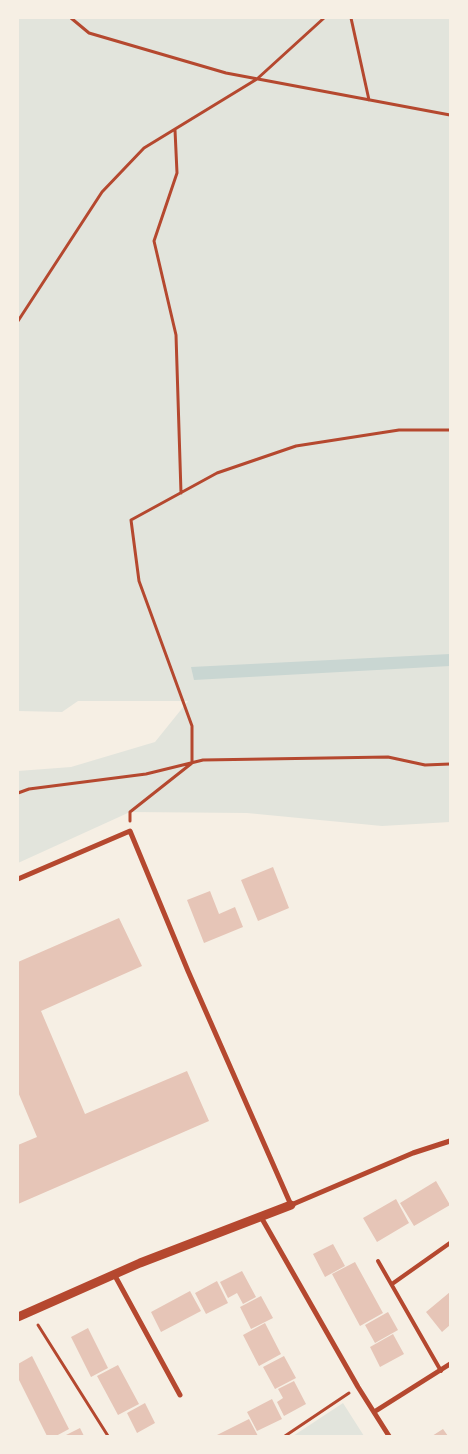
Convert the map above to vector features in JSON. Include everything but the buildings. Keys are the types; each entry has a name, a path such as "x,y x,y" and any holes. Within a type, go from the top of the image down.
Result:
{"street":[{"path":"18,880 130,831 188,971 291,1205"},
{"path":"18,1317 140,1263 291,1205 413,1153 450,1141"},
{"path":"261,1217 358,1387 389,1436"},
{"path":"114,1274 180,1395"},
{"path":"374,1412 450,1364"}],"lane":[{"path":"392,1284 450,1244"},
{"path":"378,1261 441,1371"}],"path":[{"path":"71,18 89,33 226,74 450,115"},
{"path":"18,321 102,192 144,148 257,79 324,18"},
{"path":"351,18 369,100"},
{"path":"175,129 177,173 154,241 176,335 181,493"},
{"path":"192,763 192,726 139,580 131,520 217,473 296,446 399,430 450,430"},
{"path":"18,793 29,789 146,774 204,760 388,756 425,765 450,764"},
{"path":"130,812 192,763"},
{"path":"30,1312 108,1436"},
{"path":"285,1436 358,1387"}],"shaded area":[{"path":"18,18 450,18 450,822 382,826 247,813 130,812 18,863 18,771 71,767 155,742 188,701 78,701 62,712 18,711"},
{"path":"450,654 450,666 194,680 191,667"},
{"path":"343,1403 364,1436 293,1436"}]}
